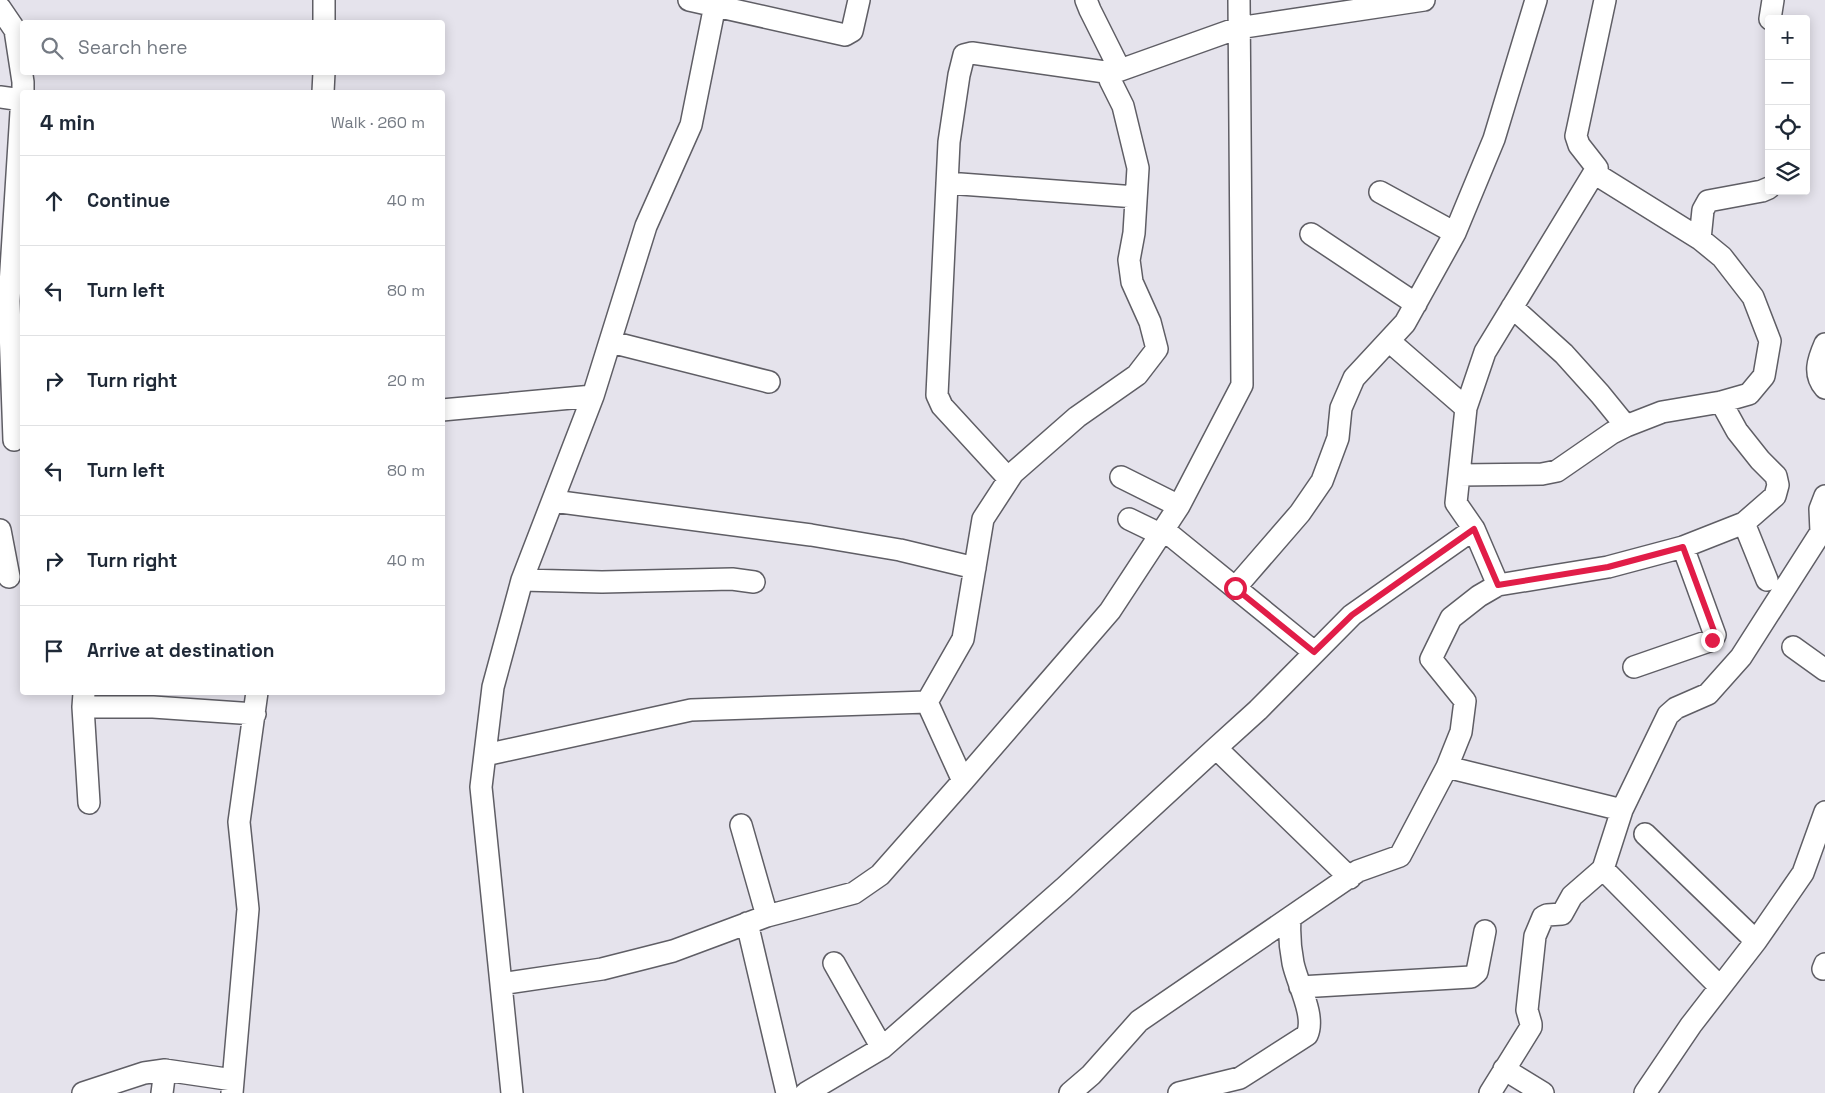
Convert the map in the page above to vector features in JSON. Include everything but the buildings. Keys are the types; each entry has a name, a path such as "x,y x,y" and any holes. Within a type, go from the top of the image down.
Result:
{"street":[{"path":"324,0 324,20"},
{"path":"689,0 716,2 845,35 852,31 859,0"},
{"path":"1086,0 1116,72"},
{"path":"501,984 602,969 673,952 767,916 854,893 880,875 964,781 1110,611 1179,506 1242,385 1239,0"},
{"path":"1009,479 942,406 936,395 949,142 959,74 964,54 972,52 1116,72 1238,28 1424,0"},
{"path":"1235,588 1300,514 1322,481 1338,438 1341,408 1354,378 1405,323 1455,233 1494,138 1536,0"},
{"path":"1498,585 1474,529 1456,504 1466,408 1485,352 1597,168 1579,145 1576,136 1605,0"},
{"path":"1771,15 1773,0"},
{"path":"512,1093 481,787 493,688 522,580 593,396 646,226 691,126 716,2"},
{"path":"0,8 15,30 20,59"},
{"path":"928,702 963,639 983,519 1013,473 1077,416 1137,375 1157,349 1150,322 1132,282 1129,260 1134,233 1138,168 1123,106 1110,80 1116,72"},
{"path":"23,75 23,90"},
{"path":"324,75 324,90"},
{"path":"0,98 20,100"},
{"path":"12,439 9,301 18,230 20,170"},
{"path":"1459,475 1542,474 1557,471 1612,433 1626,426 1662,412 1721,402 1749,394 1764,376 1770,341 1753,297 1722,257 1700,239 1594,173"},
{"path":"947,183 1136,197"},
{"path":"1700,239 1703,210 1708,201 1765,190"},
{"path":"1380,192 1455,233"},
{"path":"1311,234 1416,304"},
{"path":"1512,307 1564,354 1626,426"},
{"path":"1389,341 1466,408"},
{"path":"611,342 769,382"},
{"path":"1825,344 1817,369 1819,380 1825,388"},
{"path":"445,410 593,396"},
{"path":"1070,1093 1091,1075 1140,1020 1358,871 1400,856 1447,768 1461,732 1465,701 1431,660 1451,618 1498,585 1608,567 1683,547 1744,522 1774,496 1778,485 1776,476 1737,431 1721,402"},
{"path":"1121,477 1179,506"},
{"path":"1490,1093 1531,1027 1527,1010 1535,936 1543,917 1562,914 1572,896 1602,869 1622,810 1668,715 1676,708 1708,694 1741,656 1820,532 1820,509 1825,496"},
{"path":"553,500 811,535 900,550 975,568"},
{"path":"1129,519 1162,532 1314,652"},
{"path":"1744,522 1767,580"},
{"path":"806,1093 882,1048 1064,888 1258,710 1352,615 1474,529"},
{"path":"0,530 9,577"},
{"path":"1634,667 1712,640 1715,636 1683,547"},
{"path":"522,580 602,582 732,579 754,582"},
{"path":"1793,647 1825,670"},
{"path":"83,1093 144,1073 165,1070 232,1086 248,909 239,822 257,695"},
{"path":"89,803 84,700 255,714"},
{"path":"928,702 964,781"},
{"path":"485,755 692,710 928,702"},
{"path":"1216,748 1350,878"},
{"path":"1447,768 1622,810"},
{"path":"1645,1093 1719,986 1756,940 1803,873 1825,813"},
{"path":"741,825 767,916"},
{"path":"1645,834 1756,940"},
{"path":"1602,869 1719,986"},
{"path":"1179,1093 1242,1086 1307,1036 1310,1028 1310,1018 1293,965 1289,937 1290,919"},
{"path":"747,923 788,1093"},
{"path":"1300,987 1471,976 1477,972 1486,931"},
{"path":"834,963 882,1048"},
{"path":"1504,1069 1543,1093"},
{"path":"162,1093 165,1070"}],"route":[{"path":"1235,588 1314,652 1352,615 1474,529 1498,585 1608,567 1683,547 1714,631 1715,636 1712,640"}]}
